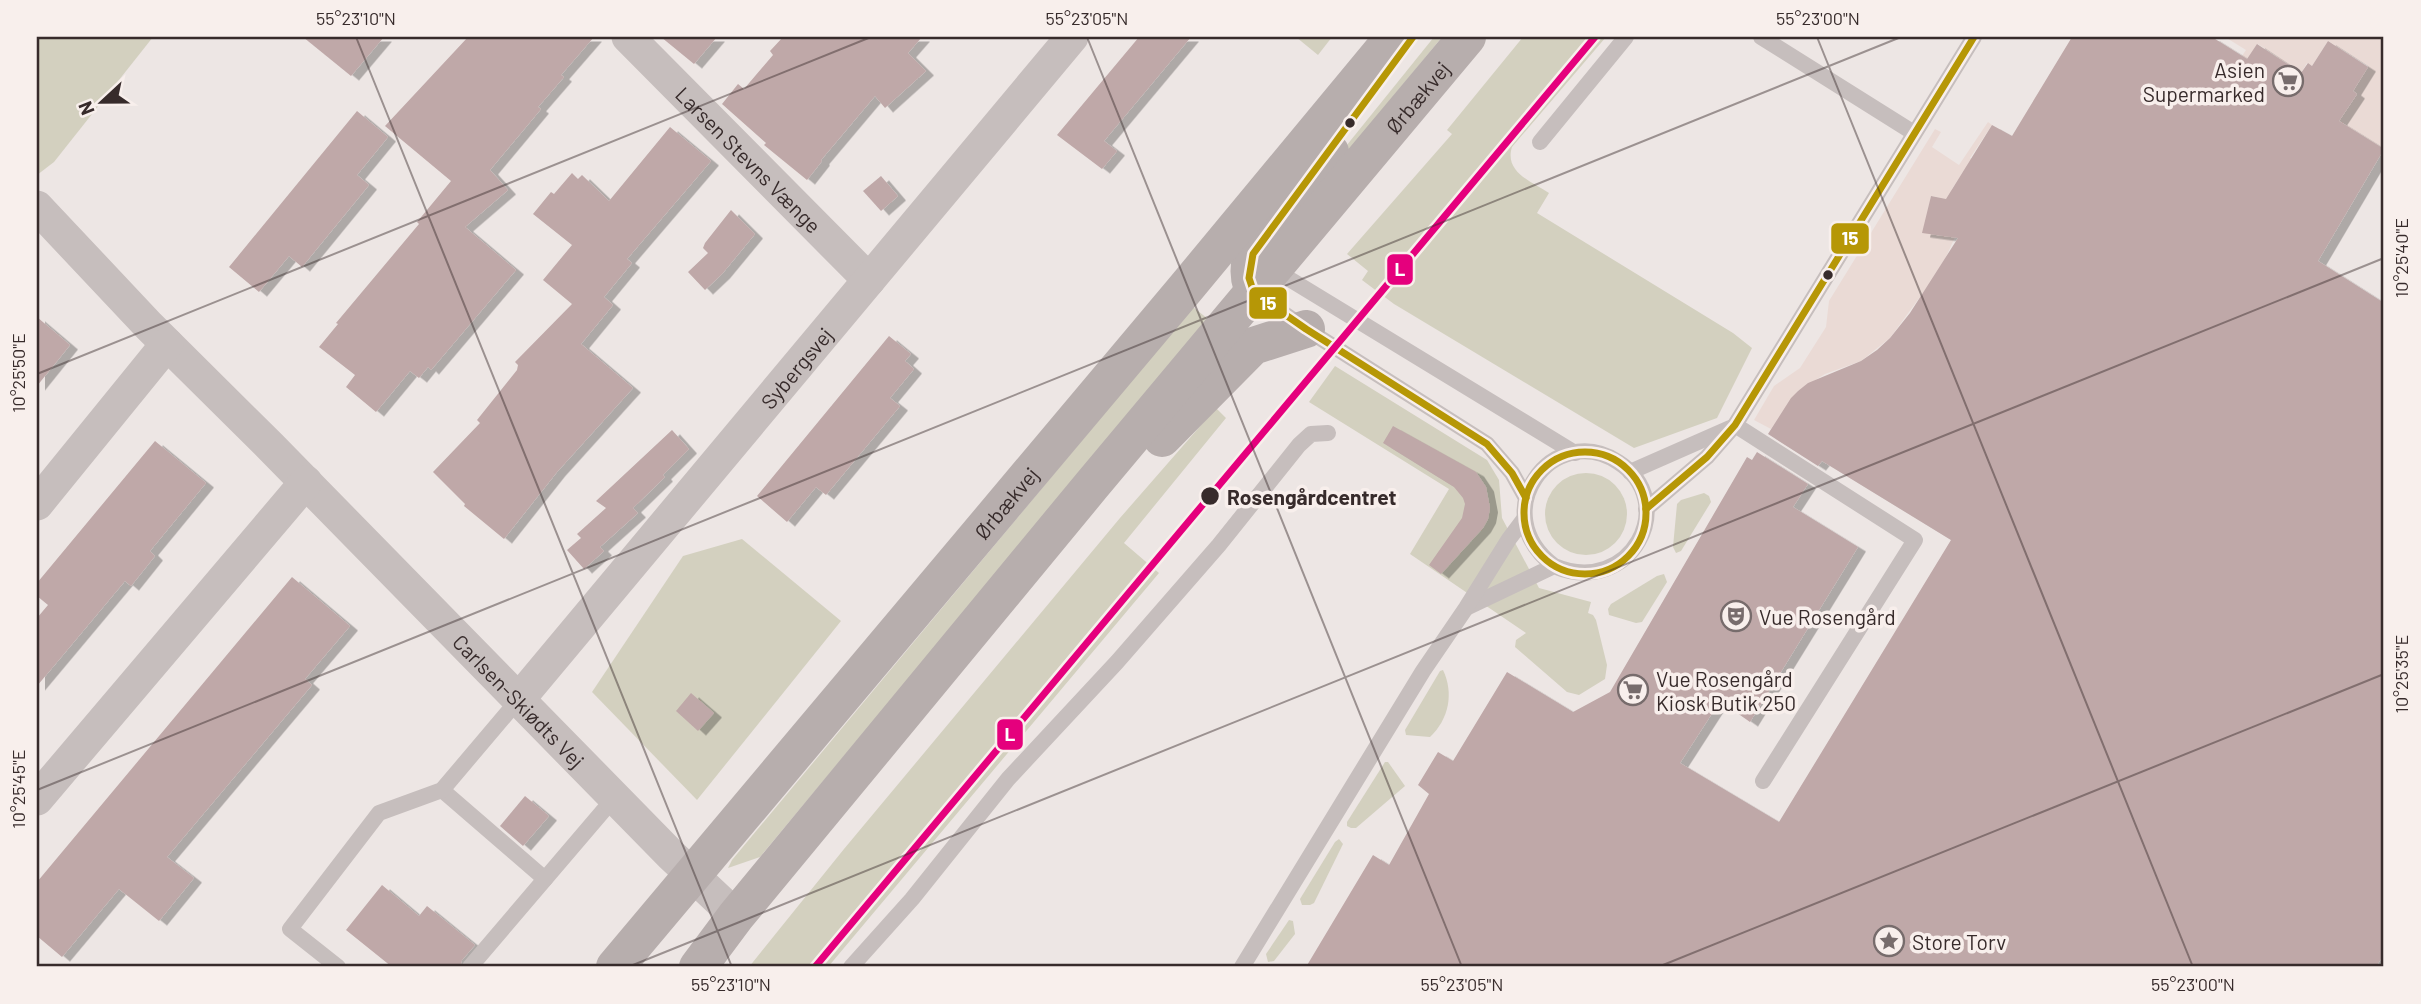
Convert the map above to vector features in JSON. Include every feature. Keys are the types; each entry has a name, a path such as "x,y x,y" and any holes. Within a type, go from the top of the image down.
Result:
{"main road":[{"name":"Ørbækvej","path":"698,967 736,916 1091,486 1240,271 1394,37"},
{"path":"1240,271 1413,37"},
{"name":"Ørbækvej","path":"615,967 692,874 1240,271 1467,37"},
{"path":"1091,486 1156,444 1253,346 1306,329"},
{"path":"586,967 617,933 692,874"}],"street":[{"name":"Larsen Stevns Vænge","path":"628,37 869,280"},
{"name":"Sybergsvej","path":"519,699 1072,37"},
{"name":"Carlsen-Skiødts Vej","path":"37,207 167,344 736,916"},
{"path":"37,504 167,344"},
{"path":"37,799 306,482"}],"lane":[{"path":"1540,142 1626,37"},
{"path":"1761,37 1914,133"},
{"path":"1646,509 1707,457 1735,425 1974,37"},
{"path":"1240,271 1306,329 1487,444 1512,473 1525,498"},
{"path":"1240,271 1575,453"},
{"path":"1630,472 1735,425"},
{"path":"1735,425 1914,540 1763,781"},
{"path":"851,967 912,899 1008,779 1117,662 1219,545 1299,446 1311,434 1328,433"},
{"path":"1590,452 1605,455 1630,472 1643,495 1645,524 1632,552 1620,562 1607,570 1594,573 1567,571 1554,566 1534,546 1524,519 1525,498 1539,473 1549,463 1575,453 1590,452"},
{"path":"1242,967 1423,671 1524,519"},
{"path":"1466,608 1554,566"},
{"path":"338,967 290,929 379,813 442,790 519,699"},
{"path":"442,790 545,879"},
{"path":"470,967 615,797"}],"shaded area":[{"path":"37,37 153,37 54,162 37,175"},
{"path":"1296,37 1332,37 1318,55"},
{"path":"1434,37 1442,37 1309,199 1305,197"},
{"path":"1523,37 1606,37 1512,147 1512,163 1521,175 1549,193 1537,213 1733,333 1752,348 1717,418 1634,448 1394,304 1362,280 1368,271 1347,254 1452,134 1447,130"},
{"path":"2225,37 2384,37 2384,149 2339,121 2357,94 2353,91 2368,66 2328,41 2312,66 2307,63 2301,73 2258,44 2247,60 2242,56 2246,50"},
{"path":"1988,122 1992,125 1970,158 1991,170 1963,172 1952,189 1972,205 1931,196 1923,232 1955,237 1925,290 1890,338 1861,361 1825,374 1798,391 1771,429 1754,420 1774,386 1800,368 1826,327 1829,301 1935,129 1941,132 1932,147 1959,165"},
{"path":"1193,307 1208,319 760,857 728,868 732,860"},
{"path":"1335,366 1487,460 1499,480 1502,518 1539,588 1591,602 1588,613 1596,620 1607,665 1605,679 1579,695 1567,692 1515,647 1516,640 1526,633 1410,554 1449,489 1309,402"},
{"path":"1216,408 1226,418 1124,543 1159,573 828,967 749,967 1120,518"},
{"path":"1586,473 1602,476 1615,485 1624,498 1627,514 1624,530 1615,543 1602,552 1586,555 1570,552 1557,543 1548,530 1545,514 1548,498 1557,485 1570,476"},
{"path":"1704,493 1709,496 1711,502 1681,551 1676,553 1673,547 1677,504 1681,500"},
{"path":"742,539 841,621 697,800 592,692 683,556"},
{"path":"1664,574 1667,582 1642,622 1636,623 1609,615 1611,604"},
{"path":"1443,670 1449,697 1442,722 1430,737 1406,735 1405,730"},
{"path":"1385,762 1388,762 1405,786 1356,828 1347,826 1347,822"},
{"path":"1339,839 1343,844 1314,903 1302,905 1300,899"},
{"path":"1289,920 1293,921 1295,934 1274,961 1268,962 1266,954"}],"building":[{"path":"303,37 384,37 351,76"},
{"path":"468,37 594,37 561,75 564,77 538,107 541,109 490,170 508,190 465,227 516,270 431,370 428,367 419,378 410,371 376,412 346,387 355,375 319,347 451,181 385,126"},
{"path":"661,37 717,37 694,64"},
{"path":"783,37 922,37 908,53 926,71 885,108 875,96 807,180 764,145 766,143 722,104 738,84 744,89 773,55 770,51"},
{"path":"1139,37 1191,37 1104,141 1117,151 1102,169 1057,135"},
{"path":"2072,37 2212,37 2247,59 2257,44 2301,73 2308,63 2312,66 2328,41 2368,67 2353,91 2357,94 2339,121 2384,149 2318,261 2384,303 2384,954 2376,967 1306,967 1373,855 1389,865 1429,794 1418,785 1438,752 1453,761 1507,672 1573,712 1610,692 1747,457 1752,460 1757,452 1808,484 1793,507 1858,547 1750,722 1720,701 1680,763 1779,822 1951,540 1822,461 1818,466 1768,434 1798,391 1808,383 1861,361 1877,350 1910,313 1958,238 1922,233 1931,196 1946,199 1992,125 2012,136"},
{"path":"357,111 388,137 357,175 369,185 302,267 289,256 259,292 229,267"},
{"path":"670,127 711,161 627,259 632,263 604,297 613,305 581,344 633,388 557,472 504,539 464,506 433,472 480,423 477,420 517,370 518,365 515,362 572,304 543,280 572,245 533,214 551,192 554,194 572,173 578,179 582,175 609,201"},
{"path":"881,176 898,196 881,211 863,191"},
{"path":"731,210 755,234 705,290 688,272 708,253 703,248 705,243"},
{"path":"37,317 70,345 37,386"},
{"path":"889,336 911,354 905,361 914,369 890,398 900,406 826,495 816,487 787,522 757,496"},
{"path":"1393,426 1476,472 1486,487 1490,508 1488,519 1441,574 1429,565 1462,518 1465,504 1454,487 1383,443"},
{"path":"672,430 689,449 633,508 638,513 600,547 604,551 584,569 567,550 581,538 577,534 606,508 596,501"},
{"path":"155,441 206,483 150,551 155,556 131,586 125,581 37,686 37,618 48,605 37,596 37,583"},
{"path":"292,577 350,626 305,679 312,685 167,857 194,878 159,921 119,889 62,957 37,936 37,882"},
{"path":"691,693 714,713 698,731 676,711"},
{"path":"525,796 549,816 523,846 500,826"},
{"path":"382,885 419,916 427,906 475,945 462,960 460,967 392,967 346,930"}],"transit line":[{"name":"15","path":"1413,37 1253,254 1249,278 1254,293 1487,444 1512,473 1526,498"},
{"name":"L","path":"815,967 1595,37"},
{"name":"15","path":"1646,509 1707,457 1735,425 1974,37"},
{"name":"15","path":"1585,452 1608,457 1628,470 1641,490 1646,513 1641,536 1628,556 1608,569 1585,574 1562,569 1542,556 1529,536 1524,513 1529,490 1542,470 1562,457 1585,452"}],"place":[{"name":"Asien Supermarked","path":"2288,81"},
{"name":"Rosengårdcentret","path":"1210,496"},
{"name":"Vue Rosengård","path":"1736,616"},
{"name":"Vue Rosengård Kiosk Butik 250","path":"1633,690"},
{"name":"Store Torv","path":"1889,941"}]}
